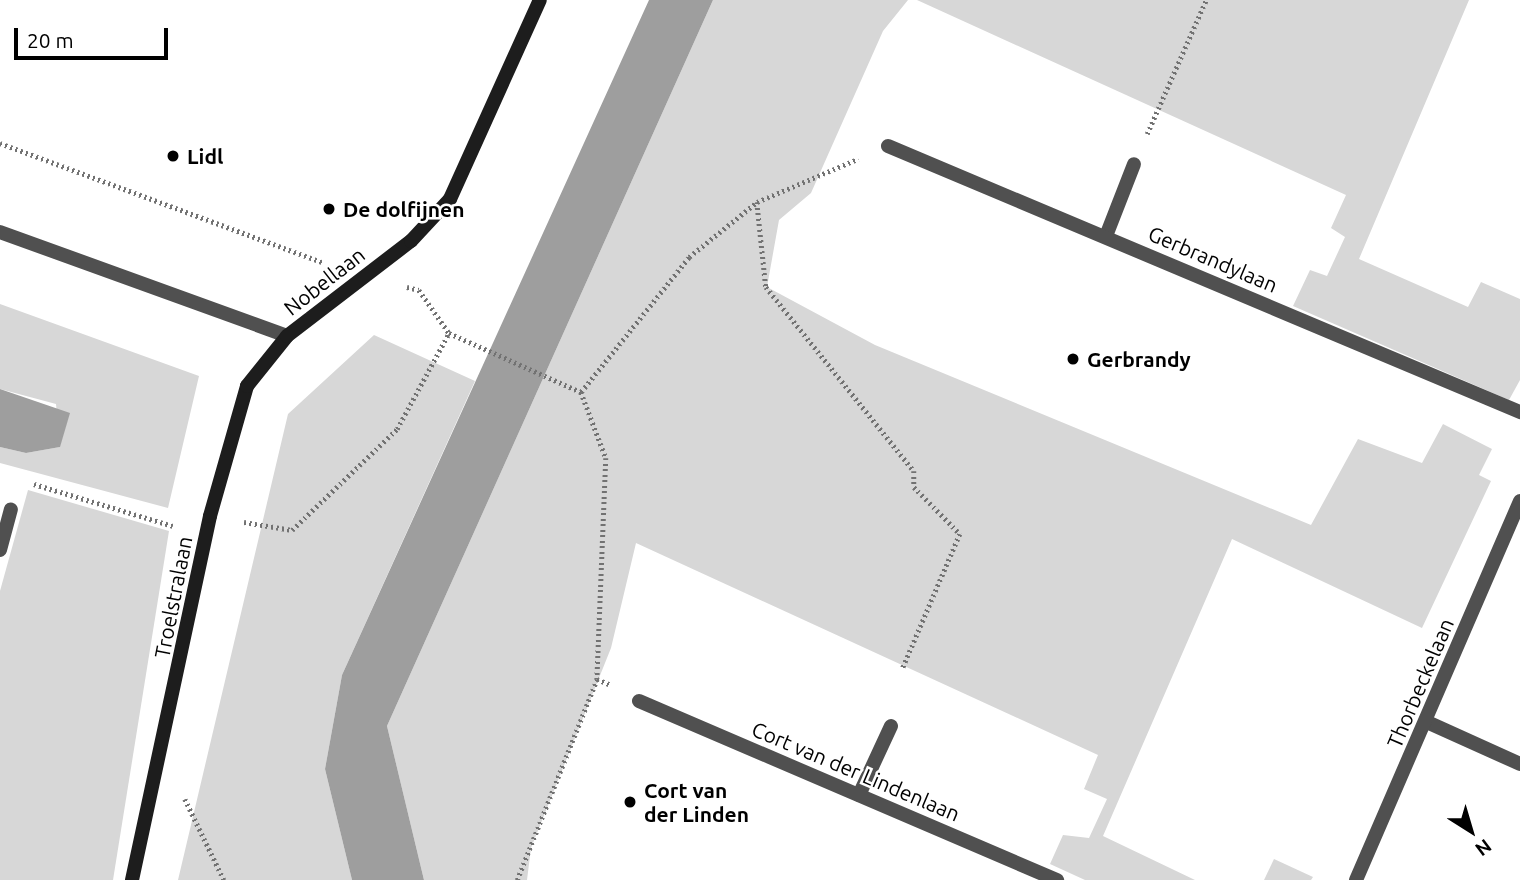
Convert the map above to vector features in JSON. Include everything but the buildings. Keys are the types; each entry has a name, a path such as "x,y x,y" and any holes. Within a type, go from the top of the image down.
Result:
{"street":[{"name":"Nobellaan","path":"0,232 288,336 411,241 450,199 540,0"},
{"name":"Gerbrandylaan","path":"888,146 1520,412"},
{"path":"1106,236 1134,164"},
{"name":"Troelstralaan","path":"132,880 210,516 247,386 288,336"},
{"name":"Thorbeckelaan","path":"1356,880 1427,722 1520,501"},
{"path":"0,550 11,509"},
{"name":"Cort van der Lindenlaan","path":"639,701 1057,880"},
{"path":"1427,722 1520,764"},
{"path":"859,795 891,726"}],"path":[{"path":"1134,164 1206,0"},
{"path":"0,143 364,277 419,290 449,333 581,392 606,458 597,679 517,880"},
{"path":"581,392 689,257 757,202 888,146"},
{"path":"757,202 766,287 914,471 914,487 960,534 902,670"},
{"path":"210,516 292,530 397,429 449,333"},
{"path":"50,488 206,536"},
{"path":"597,679 639,701"},
{"path":"153,792 184,796 224,880"}],"shaded area":[{"path":"649,0 713,0 387,726 424,880 352,880 325,769 342,675"},
{"path":"713,0 908,0 883,31 811,193 779,220 767,287 875,345 1311,525 1358,439 1422,463 1443,424 1492,449 1479,475 1491,481 1422,628 1232,539 1103,836 1195,880 1085,880 1050,864 1063,835 1089,838 1107,799 1084,789 1098,755 636,543 611,648 531,848 527,880 424,880 387,726"},
{"path":"917,0 1469,0 1359,259 1468,307 1481,282 1520,299 1520,380 1509,400 1293,306 1310,270 1327,276 1345,237 1331,228 1346,195"},
{"path":"0,304 199,376 168,508 0,463 0,447 26,453 60,447 56,404 0,389"},
{"path":"374,335 475,381 342,675 325,769 352,880 178,880 288,414"},
{"path":"0,389 70,413 60,447 26,453 0,447"},
{"path":"28,490 169,531 113,880 0,880 0,591"},
{"path":"1274,859 1313,877 1311,880 1264,880"}],"place":[{"name":"Lidl","path":"173,156"},
{"name":"De dolfijnen","path":"329,209"},
{"name":"Gerbrandy","path":"1073,359"},
{"name":"Cort van der Linden","path":"630,802"}]}
